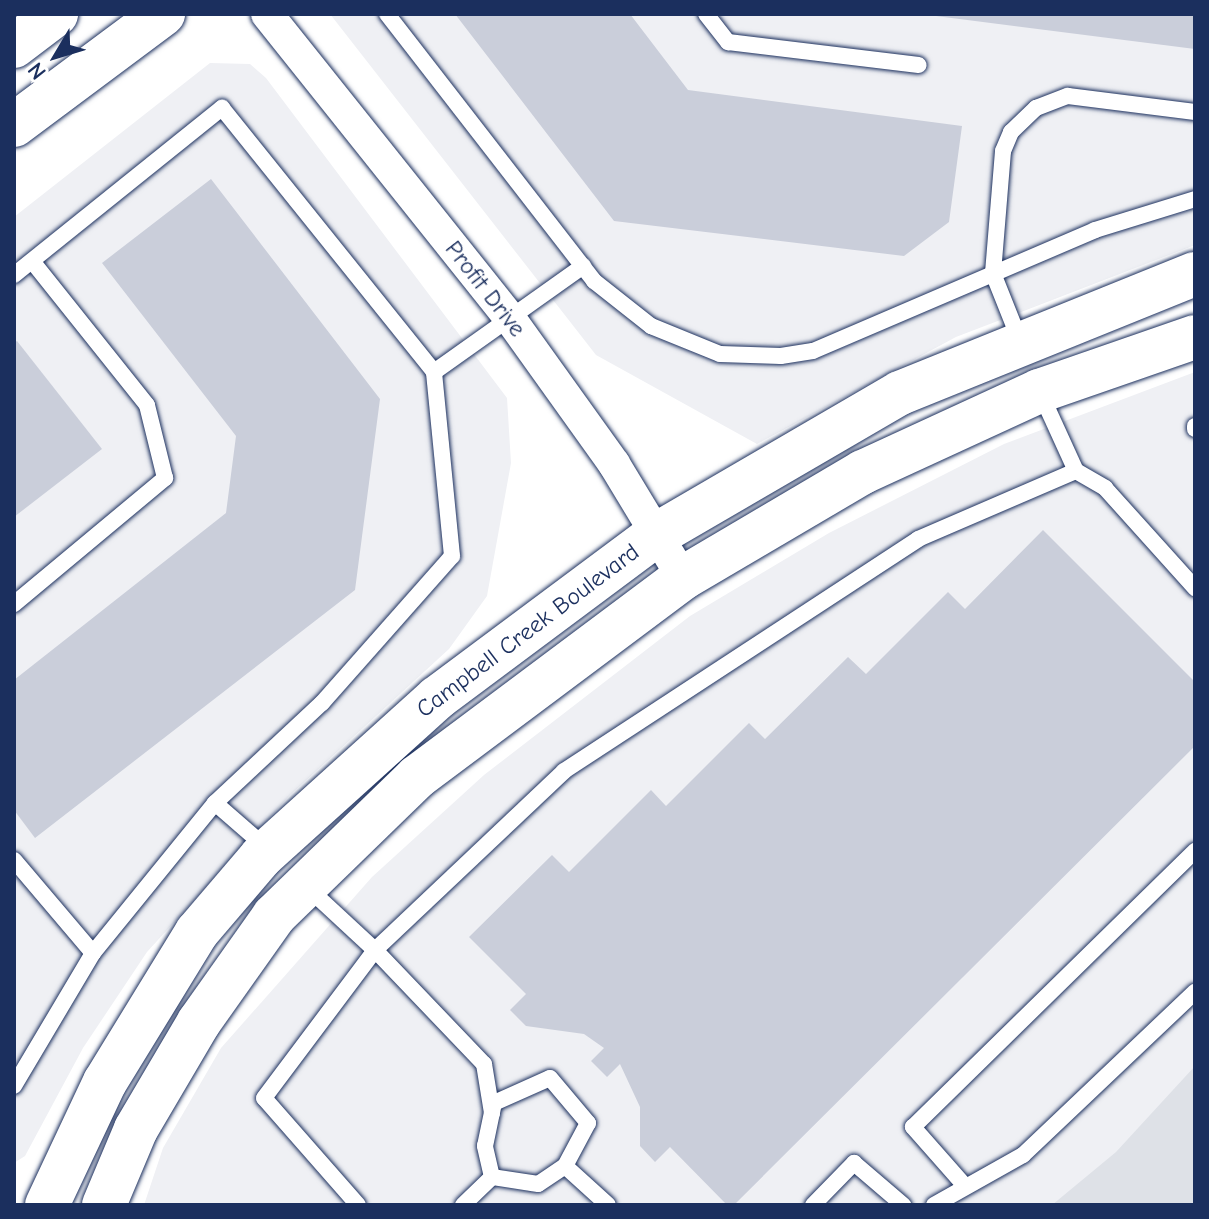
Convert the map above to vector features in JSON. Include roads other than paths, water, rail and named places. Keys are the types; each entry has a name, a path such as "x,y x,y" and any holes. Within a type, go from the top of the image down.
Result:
{"street":[{"path":"14,46 56,14"},
{"path":"14,125 163,14"},
{"name":"Profit Drive","path":"267,14 511,320 614,464 683,578"},
{"name":"Campbell Creek Boulevard","path":"47,1205 105,1082 150,1003 197,932 269,850 437,698 656,535 900,393 1195,274"},
{"name":"Campbell Creek Boulevard","path":"104,1205 136,1129 199,1022 274,916 417,777 683,578 863,472 1039,391 1195,337"},
{"path":"1020,343 1039,391"},
{"path":"269,850 305,884"}],"lane":[{"path":"387,14 583,266 617,303 651,326 720,354 749,358 813,351 1095,230 1195,199"},
{"path":"706,14 728,42 919,65"},
{"path":"1020,343 993,273 1003,151 1011,132 1036,108 1068,96 1195,112"},
{"path":"14,275 222,108 434,372 452,556 322,703 215,803 93,953 14,1086"},
{"path":"14,604 165,478 147,405 32,261"},
{"path":"434,372 583,266"},
{"path":"1039,391 1076,471 1105,488 1195,588"},
{"path":"358,1205 264,1098 375,950 564,771 918,539 1076,471"},
{"path":"215,803 269,850"},
{"path":"965,1186 913,1127 1195,851"},
{"path":"14,860 93,953"},
{"path":"305,884 375,950 484,1064 492,1113"},
{"path":"934,1205 1023,1155 1195,992"},
{"path":"550,1078 588,1123 565,1166 538,1184 492,1177 485,1146 494,1103 550,1078"},
{"path":"813,1205 854,1163 903,1205"},
{"path":"565,1166 608,1205"},
{"path":"463,1205 492,1177"}]}
